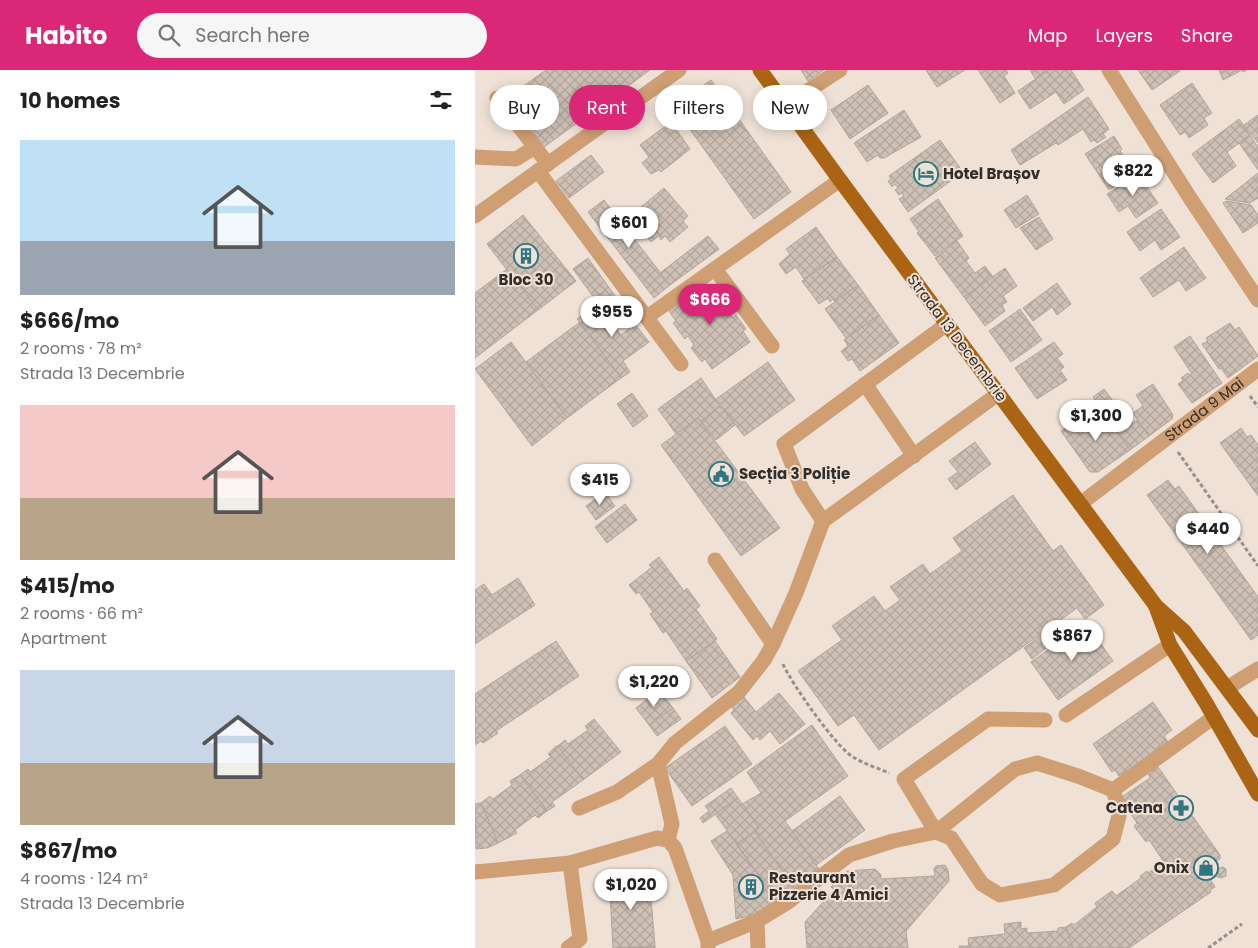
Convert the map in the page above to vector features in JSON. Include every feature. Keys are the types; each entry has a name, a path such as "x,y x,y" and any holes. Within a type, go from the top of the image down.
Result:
{"main road":[{"name":"Strada 13 Decembrie","path":"760,70 771,85"},
{"name":"Strada 13 Decembrie","path":"804,130 1156,606 1183,631 1258,730"},
{"name":"Strada 13 Decembrie","path":"1156,606 1170,645 1258,794"}],"street":[{"path":"475,216 679,70"},
{"path":"817,85 840,70"},
{"path":"1109,70 1190,198 1258,300"},
{"path":"522,130 535,147 543,168 681,364"},
{"path":"475,157 516,159 535,147"},
{"path":"647,317 839,180"},
{"path":"715,269 772,346"},
{"path":"823,521 802,489 784,444 947,324"},
{"name":"Strada 9 Mai","path":"1080,504 1258,369"},
{"path":"865,384 914,456"},
{"path":"579,808 617,792 658,764 675,743 739,692 764,660 773,644 796,593 823,521 998,394"},
{"path":"715,560 773,644"},
{"path":"1066,715 1170,645"},
{"path":"1227,688 1258,669"},
{"path":"1113,790 1214,717"},
{"path":"1045,720 988,719 903,779 936,832 951,838 982,884 1000,895 1054,885 1113,839 1120,812 1113,790"},
{"path":"475,872 570,863 657,838 668,840 675,848 708,945 757,921 788,902 849,854 893,841 936,832 1015,770 1037,763 1113,790"},
{"path":"658,764 672,824 668,840"},
{"path":"568,948 580,939 570,863"},
{"path":"757,921 758,948"}],"path":[{"path":"1168,438 1258,566"},
{"path":"773,644 787,673 803,697 831,735 852,757 903,779"},
{"path":"1209,948 1242,924"}],"building":[{"path":"546,70 650,70 629,85 569,85 569,129 544,147 532,130 559,130 559,85 525,85"},
{"path":"801,70 824,70 808,81"},
{"path":"926,70 965,70 937,87"},
{"path":"978,70 1006,70 1008,73 1004,76 1015,93 1000,103"},
{"path":"1030,70 1049,70 1036,80"},
{"path":"1049,70 1071,70 1084,90 1064,104 1056,92 1030,109 1018,91"},
{"path":"1138,70 1179,70 1180,71 1152,90"},
{"path":"1219,70 1242,70 1223,80"},
{"path":"711,80 715,85 704,85"},
{"path":"1192,83 1212,113 1204,118 1208,125 1189,138 1185,132 1180,135 1160,105"},
{"path":"868,85 888,113 850,139 831,110"},
{"path":"1088,97 1109,129 1103,134 1106,137 1097,143 1094,140 1091,142 1083,129 1020,165 1011,150"},
{"path":"904,110 921,137 884,158 880,158 878,155 867,162 854,143"},
{"path":"1258,115 1258,143 1244,125"},
{"path":"1239,119 1250,135 1227,152 1236,166 1213,183 1192,154"},
{"path":"743,125 791,192 754,219 690,130 743,130"},
{"path":"660,130 677,130 690,149 661,172 659,170 651,174 642,163 649,157 640,145"},
{"path":"1250,135 1258,147 1258,170 1239,143"},
{"path":"1114,136 1122,149 1120,151 1126,159 1128,157 1138,172 1109,190 1085,154"},
{"name":"Hotel Brașov","path":"940,140 963,172 908,212 899,199 904,196 902,193 899,195 895,190 898,188 895,184 892,187 888,181 891,179 889,176"},
{"path":"591,155 604,172 569,198 556,181"},
{"path":"1258,173 1258,198 1250,203 1225,199"},
{"path":"1138,174 1158,203 1136,218 1128,206 1119,212 1107,194"},
{"path":"664,188 688,216 683,221 688,227 670,242 665,236 661,240 659,236 651,242 630,216"},
{"path":"1027,195 1039,214 1016,228 1004,210"},
{"path":"938,199 963,236 935,256 917,233 919,232 910,219"},
{"path":"604,200 670,285 654,298 588,212"},
{"path":"1227,201 1251,205 1258,215 1258,223 1243,233 1223,203"},
{"path":"1161,209 1180,237 1161,250 1155,240 1140,251 1127,232"},
{"name":"Bloc 30","path":"523,215 576,281 538,310 487,244"},
{"path":"1039,217 1053,239 1036,250 1020,228"},
{"path":"816,227 837,257 804,279 796,267 786,274 779,264 790,254 786,249"},
{"path":"708,236 719,249 670,285 660,273"},
{"path":"957,241 969,258 966,261 975,273 985,266 993,277 964,297 935,258"},
{"path":"1184,247 1206,278 1186,291 1179,280 1153,297 1140,278"},
{"path":"837,257 858,285 835,302 833,299 830,302 828,298 819,304 802,281"},
{"path":"588,258 625,310 611,321 573,269"},
{"path":"1005,268 1017,286 1003,296 1007,302 1002,305 1005,311 985,326 964,297"},
{"path":"507,269 538,310 475,358 475,293"},
{"path":"1057,283 1071,304 1057,315 1052,307 1033,321 1023,308"},
{"path":"708,284 715,293 718,291 728,305 724,307 733,318 736,315 746,329 743,331 750,342 712,369 705,359 702,362 691,348 694,345 688,336 685,339 673,323 676,321 669,311"},
{"path":"858,285 879,315 846,338 825,309"},
{"path":"599,303 621,335 635,324 649,342 623,361 630,372 621,378 577,319"},
{"path":"1020,309 1042,340 1011,362 989,331"},
{"path":"879,315 899,343 860,371 852,359 848,361 841,351 848,346 844,340"},
{"path":"580,322 621,378 567,418 526,362"},
{"path":"1230,323 1235,330 1239,327 1258,356 1228,378 1221,368 1219,369 1202,344 1208,341 1206,338"},
{"path":"1190,336 1222,383 1192,403 1178,384 1183,380 1181,378 1188,373 1192,374 1174,347"},
{"path":"511,342 567,418 532,446 475,369"},
{"path":"1054,342 1063,354 1057,358 1064,367 1060,370 1067,380 1037,399 1015,368"},
{"path":"768,362 795,400 744,436 716,399"},
{"path":"701,378 720,406 701,421 698,418 676,434 658,409"},
{"path":"1153,384 1173,415 1172,419 1149,436 1133,413 1143,406 1136,395"},
{"path":"1104,389 1119,409 1121,407 1132,423 1118,433 1093,397"},
{"path":"632,393 648,416 633,427 617,404"},
{"path":"720,406 735,425 716,440 701,421"},
{"path":"1103,411 1130,450 1098,472 1090,472 1061,431 1082,415 1088,423"},
{"path":"698,418 780,528 741,556 661,445"},
{"path":"1137,420 1149,436 1130,450 1118,433"},
{"path":"1241,428 1247,437 1251,435 1258,445 1258,496 1220,443"},
{"path":"975,442 991,464 956,490 948,479 958,472 949,461"},
{"path":"1168,480 1175,489 1179,486 1258,597 1258,635 1251,640 1147,495"},
{"path":"605,492 615,506 596,520 586,506"},
{"path":"1013,495 1053,551 1061,545 1104,605 1085,619 1077,608 879,750 854,715 838,726 798,671 842,640 832,626 874,596 885,611 900,600 890,587 923,564 930,574 962,551 953,538"},
{"path":"625,504 637,520 607,543 595,527"},
{"path":"659,557 684,591 687,588 700,606 696,609 717,639 686,661 666,631 663,633 650,614 653,612 639,592 636,594 629,585 652,567 649,565"},
{"path":"518,578 535,605 475,644 475,590 484,584 492,595"},
{"path":"1058,623 1065,633 1032,659 1024,648"},
{"path":"1086,623 1113,661 1058,700 1031,662"},
{"path":"556,641 579,676 496,731 498,733 483,743 481,741 475,745 475,694"},
{"path":"715,641 740,677 712,698 686,661"},
{"path":"659,690 673,708 649,725 636,708"},
{"path":"779,693 805,724 780,744 770,731 760,740 757,736 753,740 731,713 734,710 732,707 744,697 756,712"},
{"path":"1153,702 1172,730 1164,736 1168,742 1119,776 1115,770 1112,772 1093,744"},
{"path":"673,708 681,719 657,736 649,725"},
{"path":"594,719 621,752 583,780 558,746 565,740 568,744 588,730 585,726"},
{"path":"812,725 848,776 785,821 819,869 794,887 755,832 759,828 742,804 761,793 747,772"},
{"path":"725,726 752,764 692,806 665,768"},
{"path":"558,746 583,780 552,802 555,806 547,811 520,775 528,769 530,772 551,757 548,754"},
{"path":"1158,767 1220,855 1220,859 1213,862 1217,869 1223,867 1226,869 1226,876 1221,878 1215,876 1210,879 1215,887 1210,890 1211,892 1129,948 1073,948 1066,927 1072,923 1074,925 1097,907 1095,903 1112,891 1116,896 1141,878 1140,876 1147,871 1148,873 1164,862 1149,840 1146,842 1134,826 1137,823 1120,798 1150,778 1148,773"},
{"path":"520,775 547,811 538,818 535,815 515,830 517,833 498,843 481,803 490,796 493,799 512,785 510,781"},
{"path":"731,788 738,798 703,823 700,818 709,811 705,806"},
{"path":"840,796 865,830 816,865 792,831"},
{"path":"738,798 759,828 737,844 715,814"},
{"path":"481,803 498,843 487,848 476,849 475,804"},
{"name":"Restaurant Pizzerie 4 Amici","path":"727,831 776,900 753,915 736,919 733,875 711,841"},
{"name":"Restaurant Pizzerie 4 Amici","path":"755,832 794,887 776,900 737,844"},
{"path":"945,865 948,870 949,881 906,931 908,948 807,948 805,922 834,890 831,887 847,871 875,869 881,875 881,879 935,876 934,869 936,866"},
{"path":"649,874 655,946 613,948 609,875"},
{"path":"1021,922 1021,929 1027,928 1027,933 1058,931 1058,928 1066,927 1073,948 960,948 959,946 969,946 968,938 1005,934 1004,924"},
{"path":"655,946 655,948 620,948"}],"place":[{"name":"Hotel Brașov","path":"926,174"},
{"name":"Bloc 30","path":"526,256"},
{"name":"Secția 3 Poliție","path":"721,474"},
{"name":"Catena","path":"1181,808"},
{"name":"Onix","path":"1206,868"},
{"name":"Restaurant Pizzerie 4 Amici","path":"751,887"}]}
